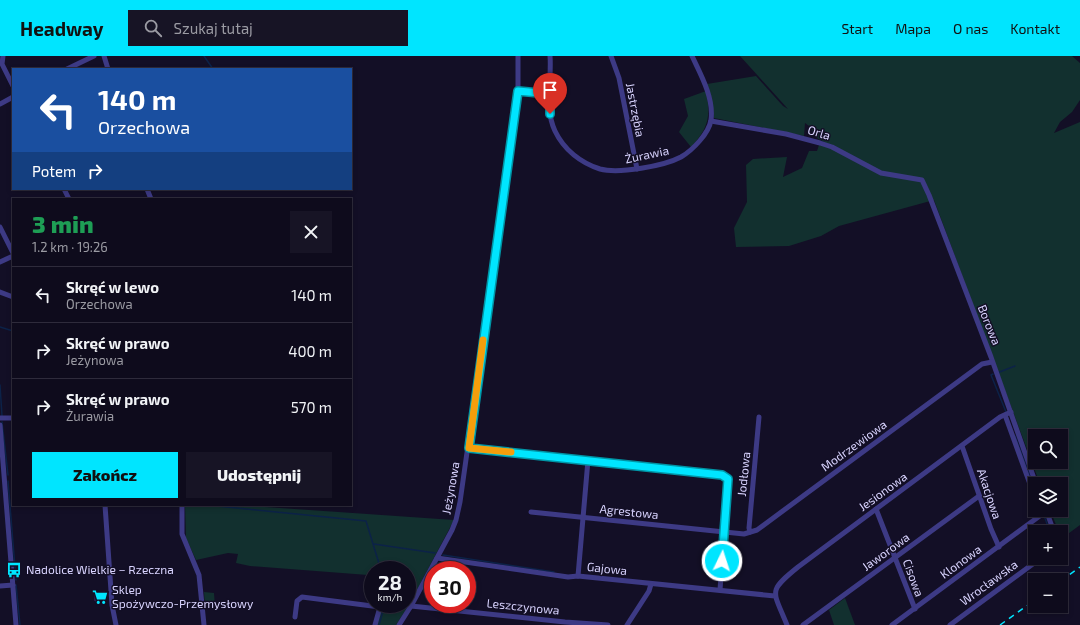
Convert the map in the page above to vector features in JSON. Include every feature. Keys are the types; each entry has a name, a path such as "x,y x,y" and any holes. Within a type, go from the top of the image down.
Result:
{"street":[{"path":"3,56 2,64 12,84"},
{"path":"69,68 94,56"},
{"path":"104,56 108,68"},
{"name":"Jeżynowa","path":"416,597 456,520 469,448 518,91 518,56"},
{"name":"Żurawia","path":"550,56 552,72 550,94 551,122 566,148 581,160 602,169 619,171 637,169 681,157 700,140 711,121"},
{"name":"Jastrzębia","path":"611,56 619,78 637,169"},
{"path":"692,56 709,96 711,121"},
{"path":"518,91 550,94"},
{"path":"0,104 12,98"},
{"name":"Orla","path":"711,121 779,133 820,143 832,147 881,173 916,178"},
{"name":"Borowa","path":"916,178 922,180 929,195 1011,412 1034,477"},
{"path":"0,228 12,253"},
{"path":"0,262 12,256"},
{"path":"0,292 12,297"},
{"name":"Modrzewiowa","path":"724,532 744,534 756,530 982,364 992,362"},
{"name":"Jesionowa","path":"775,596 775,590 788,575 962,446 1011,412"},
{"path":"1005,415 1028,479"},
{"name":"Jodłowa","path":"750,532 749,528 759,417"},
{"path":"0,418 12,418"},
{"path":"0,425 2,478 16,625"},
{"name":"Akacjowa","path":"962,446 991,529 999,547"},
{"path":"469,448 722,475 728,479 720,590"},
{"path":"578,576 588,460"},
{"name":"Jaworowa","path":"803,625 980,496"},
{"path":"104,506 112,605 116,625"},
{"path":"182,506 182,534 200,582 204,625"},
{"name":"Cisowa","path":"876,510 915,608"},
{"name":"Agrestowa","path":"531,512 724,532"},
{"name":"Klonowa","path":"892,625 999,547 1035,517"},
{"name":"Gajowa","path":"437,558 563,576 578,576 775,596"},
{"name":"Wrocławska","path":"950,625 1031,565"},
{"path":"627,625 649,591 651,584"},
{"path":"0,586 13,585"},
{"path":"775,596 787,625"},
{"path":"295,617 297,601 302,597 380,607 375,625"},
{"name":"Leszczynowa","path":"416,607 608,625"},
{"name":"Jeżynowa","path":"399,625 407,613"}],"green space":[{"path":"740,56 1072,56 1080,63 1080,100 1072,112 1060,122 1054,133 1080,122 1080,525 1068,534 1068,525 1056,525 1053,517 1068,517 1068,477 1037,477 1034,469 1068,469 1068,429 1028,429 1028,452 934,200 839,226 821,236 789,246 736,247 734,228 747,202 746,165 753,159 787,157 783,177 802,168 809,151 817,151 819,145 826,143 812,135 812,128 805,123 804,136 714,118 711,96 707,84 756,76 783,106 788,109"},
{"path":"706,91 708,100 707,121 702,134 691,147 679,132 688,116 684,99"},
{"path":"185,506 251,506 454,520 432,561 424,561 424,577 416,592 416,561 364,561 364,575 250,566 236,563 238,554 228,553 196,560 186,538"},
{"path":"204,592 214,593 215,607 205,607"},
{"path":"845,598 855,625 834,625 829,610"},
{"path":"380,613 404,613 396,625 377,625"}],"building":[{"name":"Sklep Spożywczo-Przemysłowy","path":"105,592 106,600 95,601 95,593"}],"waterway":[{"path":"204,56 212,68"},
{"path":"0,327 12,331"},
{"path":"997,373 1015,366"},
{"path":"993,374 991,375 1006,412"},
{"path":"0,385 2,416"},
{"path":"2,422 8,475"},
{"path":"1015,436 1030,477"},
{"path":"8,481 16,580"},
{"path":"217,506 366,521 378,561"},
{"path":"1045,517 1047,525"},
{"path":"374,544 435,553"},
{"path":"443,555 554,572"},
{"path":"16,585 20,625"},
{"path":"379,625 382,613"}],"railway":[{"path":"1068,576 1080,567"},
{"path":"1000,625 1028,605"}],"slow traffic":[{"path":"483,340 469,448 511,452"}],"place":[{"name":"Nadolice Wielkie – Rzeczna","path":"14,570"},
{"name":"Sklep Spożywczo-Przemysłowy","path":"100,597"}],"route":[{"path":"550,114 550,94 518,91 469,448 722,475 728,479 722,561"}]}
